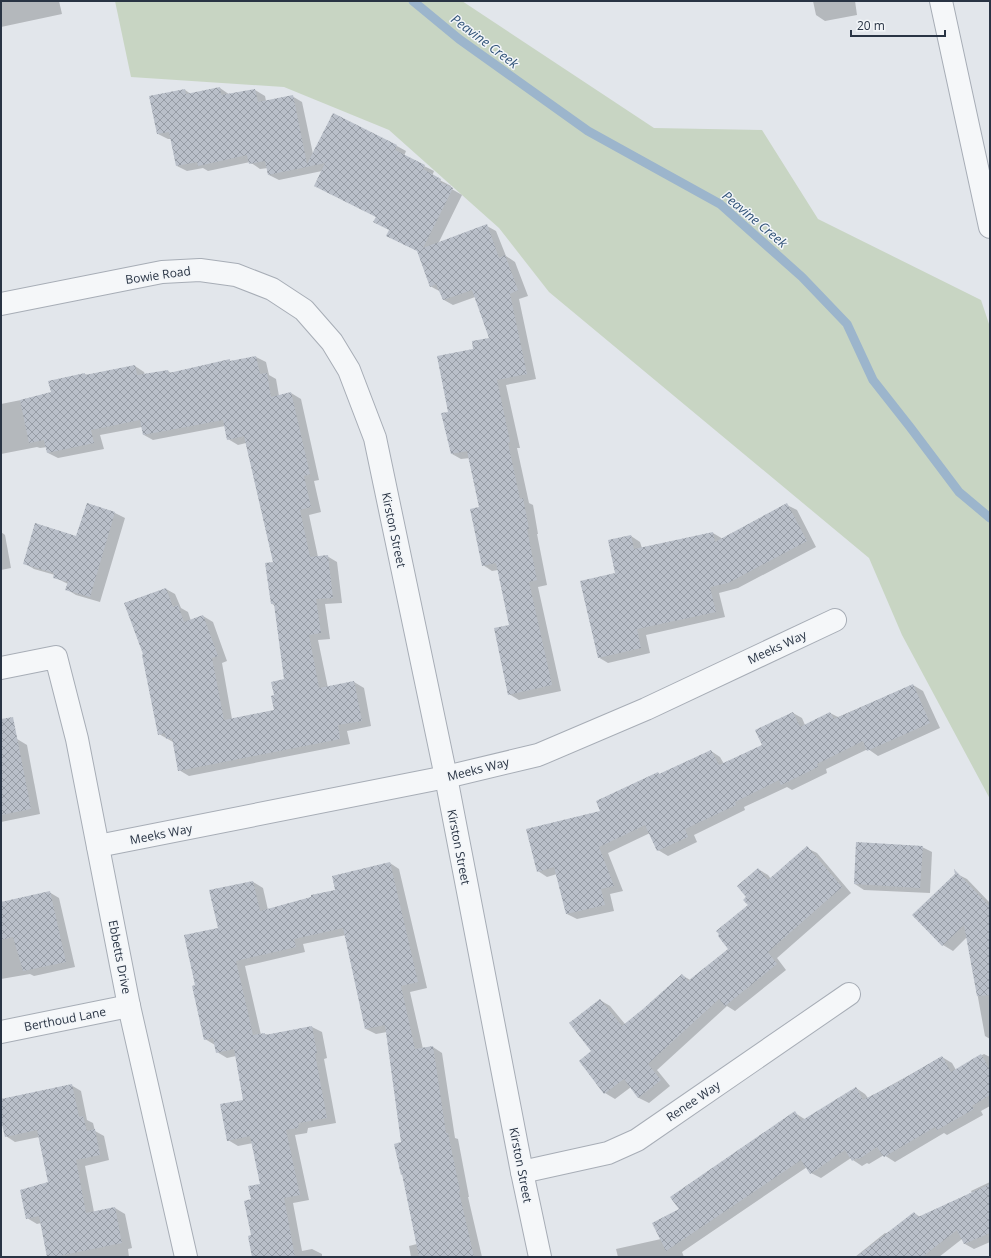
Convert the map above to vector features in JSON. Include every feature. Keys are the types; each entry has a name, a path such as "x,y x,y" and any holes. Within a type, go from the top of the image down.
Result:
{"street":[{"path":"941,1 990,227"},
{"name":"Bowie Road","path":"1,304 162,272 200,270 236,275 272,289 304,310 332,342 348,370 375,438"},
{"name":"Kirston Street","path":"375,438 446,777 522,1172 540,1257"},
{"name":"Meeks Way","path":"98,846 446,777 538,755 646,709 835,620"},
{"name":"Ebbetts Drive","path":"1,668 56,657 77,739 129,1006 186,1257"},
{"name":"Renee Way","path":"522,1172 608,1153 637,1140 849,994"},
{"name":"Berthoud Lane","path":"1,1032 129,1006"}],"green space":[{"path":"115,1 462,1 654,128 762,130 818,219 981,300 990,327 990,799 902,635 869,558 549,292 499,228 389,130 284,87 131,77"}],"building":[{"path":"220,87 221,95 255,89 258,102 293,95 307,164 333,113 397,145 395,150 425,165 423,169 441,179 440,182 453,188 423,248 487,224 499,258 505,255 518,290 510,294 527,374 497,380 520,499 523,498 529,529 527,529 537,580 529,582 552,685 508,695 494,628 509,625 496,563 482,566 470,509 479,507 467,451 451,454 441,413 448,412 437,356 473,349 472,341 489,338 472,290 443,300 436,284 430,287 417,251 386,236 389,230 373,222 376,217 314,186 325,163 268,175 265,161 249,164 247,155 198,166 197,162 176,166 169,132 157,134 149,96 185,89 186,94"},
{"path":"256,356 260,374 267,373 271,397 291,392 310,474 304,476 311,507 300,510 310,557 328,555 333,598 316,599 321,633 309,635 319,688 354,681 362,721 338,725 340,739 178,771 172,738 166,739 165,733 158,735 143,654 124,603 166,588 173,607 178,605 184,622 203,615 218,656 212,658 224,720 274,710 271,696 274,695 271,682 284,679 274,604 271,604 265,563 273,562 244,436 227,440 223,420 143,435 140,420 91,430 94,443 47,453 44,440 29,443 20,400 51,392 48,381 85,373 85,375 135,365 137,375 168,370 169,373 230,359 230,361"},
{"path":"87,503 115,512 90,597 65,590 68,582 53,578 54,573 23,564 35,523 76,536"},
{"path":"787,503 807,541 728,583 710,587 716,612 637,629 641,648 598,658 580,581 615,573 608,540 631,535 634,549 713,532 715,542"},
{"path":"913,684 930,723 867,751 863,741 817,764 818,767 781,785 779,780 735,802 736,805 685,829 688,837 657,851 645,825 599,847 614,886 601,889 605,905 566,914 554,867 537,872 526,829 600,811 596,801 658,772 659,774 711,750 719,765 762,745 755,730 793,712 800,727 830,712 834,719"},
{"path":"13,717 31,809 1,815 1,719"},
{"path":"856,842 923,846 920,888 854,884"},
{"path":"807,846 842,887 768,952 777,964 725,1006 719,999 648,1064 661,1080 638,1098 624,1079 604,1094 579,1061 591,1051 569,1023 600,999 622,1026 682,974 688,981 728,949 716,931 748,905 743,900 746,897 737,886 758,868 768,880"},
{"path":"390,862 418,982 401,986 415,1049 433,1046 446,1133 448,1133 459,1192 474,1257 419,1257 402,1174 401,1175 394,1144 401,1142 385,1025 365,1029 343,928 294,939 296,947 236,961 253,1035 265,1033 265,1035 312,1026 317,1053 315,1054 327,1118 299,1123 298,1128 286,1130 300,1195 284,1198 295,1257 252,1257 248,1236 251,1235 244,1201 251,1199 248,1186 260,1184 250,1136 227,1141 220,1104 243,1100 234,1049 216,1053 213,1038 204,1040 192,986 195,985 184,935 218,928 209,890 253,881 260,911 311,897 311,895 335,890 332,876"},
{"path":"954,869 990,907 990,995 977,996 964,925 942,946 912,915 955,874"},
{"path":"50,891 66,962 23,971 13,937 1,940 1,902"},
{"path":"981,1054 990,1070 990,1095 972,1106 974,1109 937,1130 935,1127 884,1157 877,1147 859,1159 857,1158 852,1161 845,1150 810,1174 801,1160 666,1251 652,1223 679,1209 670,1197 795,1111 801,1121 856,1087 863,1100 896,1083 942,1056 951,1072"},
{"path":"72,1084 79,1117 83,1116 87,1131 95,1129 100,1155 76,1160 86,1213 115,1207 122,1243 54,1257 47,1257 39,1216 26,1219 20,1190 48,1182 37,1130 5,1137 1,1120 1,1099"},
{"path":"990,1184 990,1233 964,1244 957,1230 922,1257 856,1257 914,1212 918,1217"}],"waterway":[{"name":"Peavine Creek","path":"413,1 459,39 588,131 720,204 802,277 847,324 873,380 959,492 990,518"}]}
